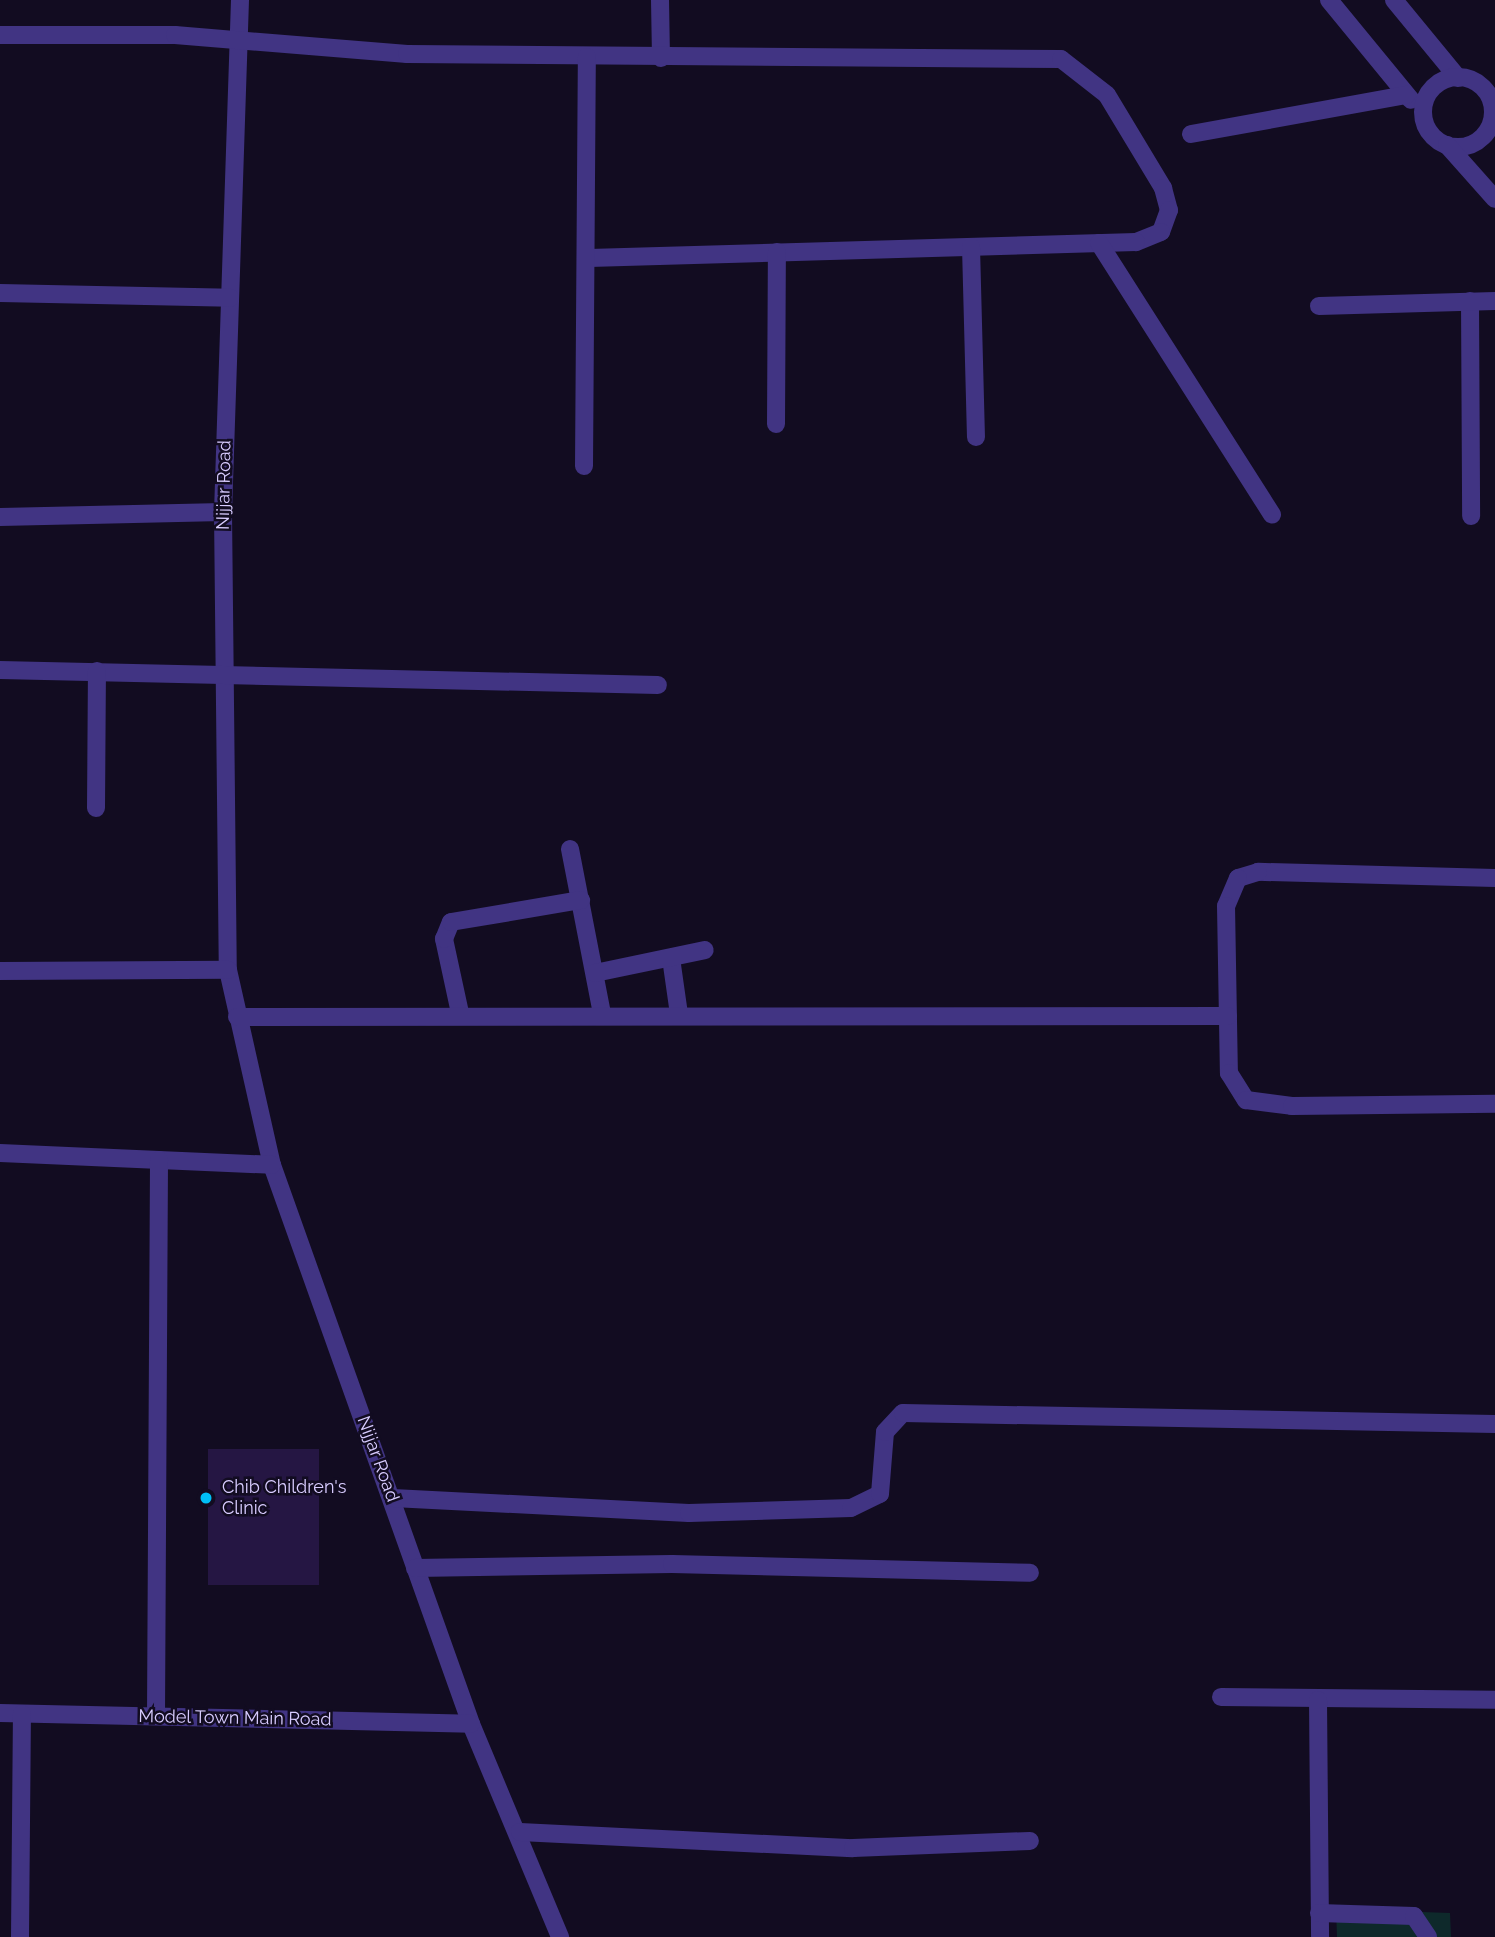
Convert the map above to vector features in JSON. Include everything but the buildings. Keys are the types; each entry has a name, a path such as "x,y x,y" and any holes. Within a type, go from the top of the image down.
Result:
{"street":[{"name":"Nijjar Road","path":"240,0 222,512 228,970 272,1165 393,1498 471,1724 520,1832 560,1937"},
{"path":"660,0 661,58"},
{"path":"1329,0 1423,113 1428,130 1447,145 1495,199"},
{"path":"1394,0 1458,78 1488,93 1493,129 1468,145 1447,145"},
{"path":"0,35 239,38 407,54 1061,59 1107,95 1169,210 1161,232 1136,242 589,258"},
{"path":"584,466 589,258 587,57"},
{"path":"1423,113 1437,84 1458,78"},
{"path":"1191,134 1406,95"},
{"path":"1099,243 1272,515"},
{"path":"971,247 976,437"},
{"path":"776,424 777,252"},
{"path":"0,293 230,298"},
{"path":"1319,306 1495,301"},
{"path":"1470,302 1471,516"},
{"path":"0,517 222,512"},
{"path":"0,670 224,673 658,685"},
{"path":"96,808 97,671"},
{"path":"570,849 602,1014"},
{"path":"1495,878 1258,872 1238,878 1226,906 1229,1073 1246,1100 1292,1106 1495,1104"},
{"path":"460,1013 444,939 451,922 581,900"},
{"path":"595,973 705,950"},
{"path":"671,958 679,1014"},
{"path":"0,971 228,970"},
{"path":"237,1017 460,1013 1228,1016"},
{"path":"0,1153 272,1165"},
{"path":"156,1716 159,1160"},
{"path":"393,1498 689,1513 851,1508 880,1494 885,1432 903,1413 1495,1424"},
{"path":"415,1567 672,1564 1030,1573"},
{"path":"1221,1697 1495,1700"},
{"path":"1318,1700 1320,1937"},
{"name":"Model Town Main Road","path":"0,1713 471,1724"},
{"path":"20,1937 22,1714"},
{"path":"520,1832 853,1848 1030,1840"},
{"path":"1319,1913 1414,1916 1428,1937"}],"green space":[{"path":"1336,1909 1450,1913 1451,1937 1337,1937"}],"place":[{"name":"Chib Children's Clinic","path":"206,1498"}]}
